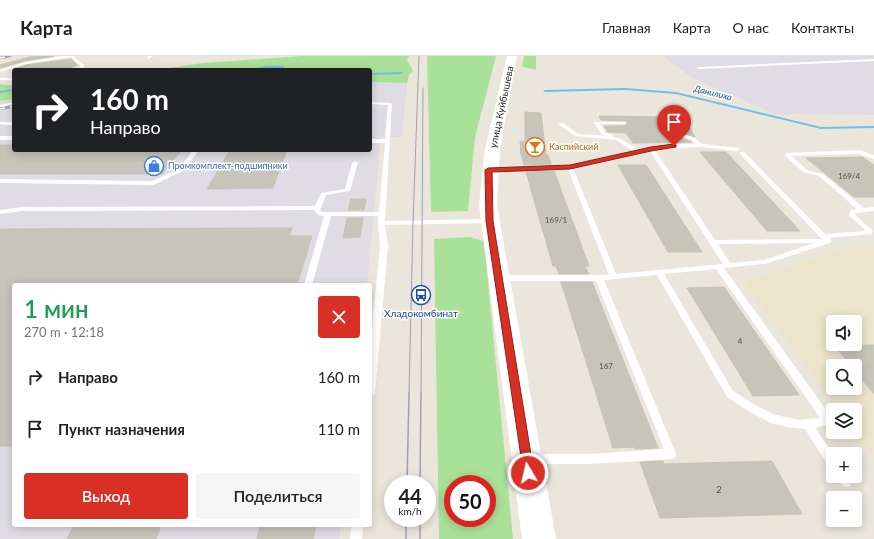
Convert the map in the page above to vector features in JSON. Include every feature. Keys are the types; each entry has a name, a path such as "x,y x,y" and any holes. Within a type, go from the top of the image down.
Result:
{"main road":[{"name":"улица Куйбышева","path":"512,56 497,117 488,170 490,221 539,539"}],"lane":[{"path":"0,71 24,63 72,56 83,66 80,68"},
{"path":"699,68 874,60"},
{"path":"0,78 12,79"},
{"path":"372,103 390,104 381,223 384,246 372,372"},
{"path":"0,106 12,104"},
{"path":"0,123 12,124"},
{"path":"624,123 596,123 604,134 617,139 638,152"},
{"path":"561,124 577,135 617,139"},
{"path":"660,125 666,131 696,138 700,144"},
{"path":"0,138 12,138"},
{"path":"372,141 388,141"},
{"path":"488,170 570,167 651,149 700,144 740,151 828,241"},
{"path":"651,149 728,265"},
{"path":"0,181 153,183 181,170 194,152"},
{"path":"861,209 821,176 805,171 787,155 859,152 874,157"},
{"path":"355,163 348,190 323,194 317,211 320,214 382,214"},
{"path":"570,167 613,276"},
{"path":"0,212 22,209 318,208"},
{"path":"822,236 870,233 868,228 852,215 853,211 861,209 874,209"},
{"path":"309,283 328,214"},
{"path":"381,223 490,221"},
{"path":"712,242 828,241"},
{"path":"498,278 599,278 765,262 828,241"},
{"path":"659,272 730,394 741,402 782,423 817,424 824,421 825,417 718,266"},
{"path":"526,460 671,454 599,278"},
{"path":"807,424 826,452"},
{"path":"356,539 357,527"}],"shaded area":[{"path":"663,56 874,56 874,115 775,114 691,77"},
{"path":"372,82 407,83 402,137 381,137 367,283 12,283 12,527 341,527 339,539 0,539 0,101 12,99 12,152 372,152"},
{"path":"847,248 874,248 874,459 859,439 862,439 862,403 833,403 827,395 862,395 862,359 826,359 826,394 744,282"}],"green space":[{"path":"302,56 409,56 407,60 413,71 409,75 407,83 372,82 372,68 169,68 203,63"},
{"path":"427,56 496,56 475,137 468,211 431,212"},
{"path":"524,56 536,56 536,70 522,67"},
{"path":"0,84 12,86 12,99 0,101"},
{"path":"470,237 484,241 513,539 439,539 434,239"}],"building":[{"path":"33,56 54,56 25,61 0,68 0,65"},
{"path":"71,59 77,65 71,68 18,68 26,65"},
{"path":"525,112 541,113 546,155 548,155 551,164 524,165 520,141 525,142"},
{"path":"599,116 669,117 675,127 690,128 695,137 673,130 659,122 656,125 661,130 692,142 633,143 626,133 608,132 604,126 624,126 627,124 627,121 601,120"},
{"path":"0,145 12,145 12,152 180,152 162,174 0,174"},
{"path":"229,152 286,152 273,188 207,189"},
{"path":"700,152 726,152 800,231 767,231"},
{"path":"862,157 874,165 874,197 854,197 806,158"},
{"path":"618,165 646,165 702,252 668,252"},
{"path":"554,171 589,266 585,266 589,274 559,274 556,266 553,266 526,172"},
{"path":"351,199 366,199 364,210 348,210"},
{"path":"347,218 363,218 360,237 343,238"},
{"path":"292,228 289,236 312,236 298,283 12,283 12,446 0,446 0,229"},
{"path":"561,282 592,282 658,448 613,448"},
{"path":"724,287 799,395 753,396 687,288"},
{"path":"862,345 874,345 874,394 862,379 862,359 845,359 839,351 862,351"},
{"path":"663,461 664,464 772,461 802,514 660,518 640,462"},
{"path":"73,527 160,527 156,539 67,539"},
{"path":"260,527 316,527 313,539 257,539"}],"waterway":[{"name":"Данилиха","path":"260,68 283,68"},
{"name":"Данилиха","path":"372,74 402,73"},
{"name":"Данилиха","path":"545,91 625,89 676,93 821,128 874,127"},
{"name":"Данилиха","path":"0,92 12,90"}],"tram line":[{"path":"409,394 419,56"},
{"path":"421,394 423,88"},
{"path":"407,475 409,393"},
{"path":"420,475 421,393"},
{"path":"406,527 406,539"},
{"path":"420,527 420,539"}],"railway":[{"path":"0,58 10,56"},
{"path":"0,109 12,106"}],"place":[{"name":"Каспийский","path":"535,147"},
{"name":"Промкомплект-подшипники","path":"154,166"},
{"name":"Хладокомбинат","path":"421,295"}],"route":[{"path":"528,473 490,221 488,205 488,170 570,167 651,149 674,146"}]}
